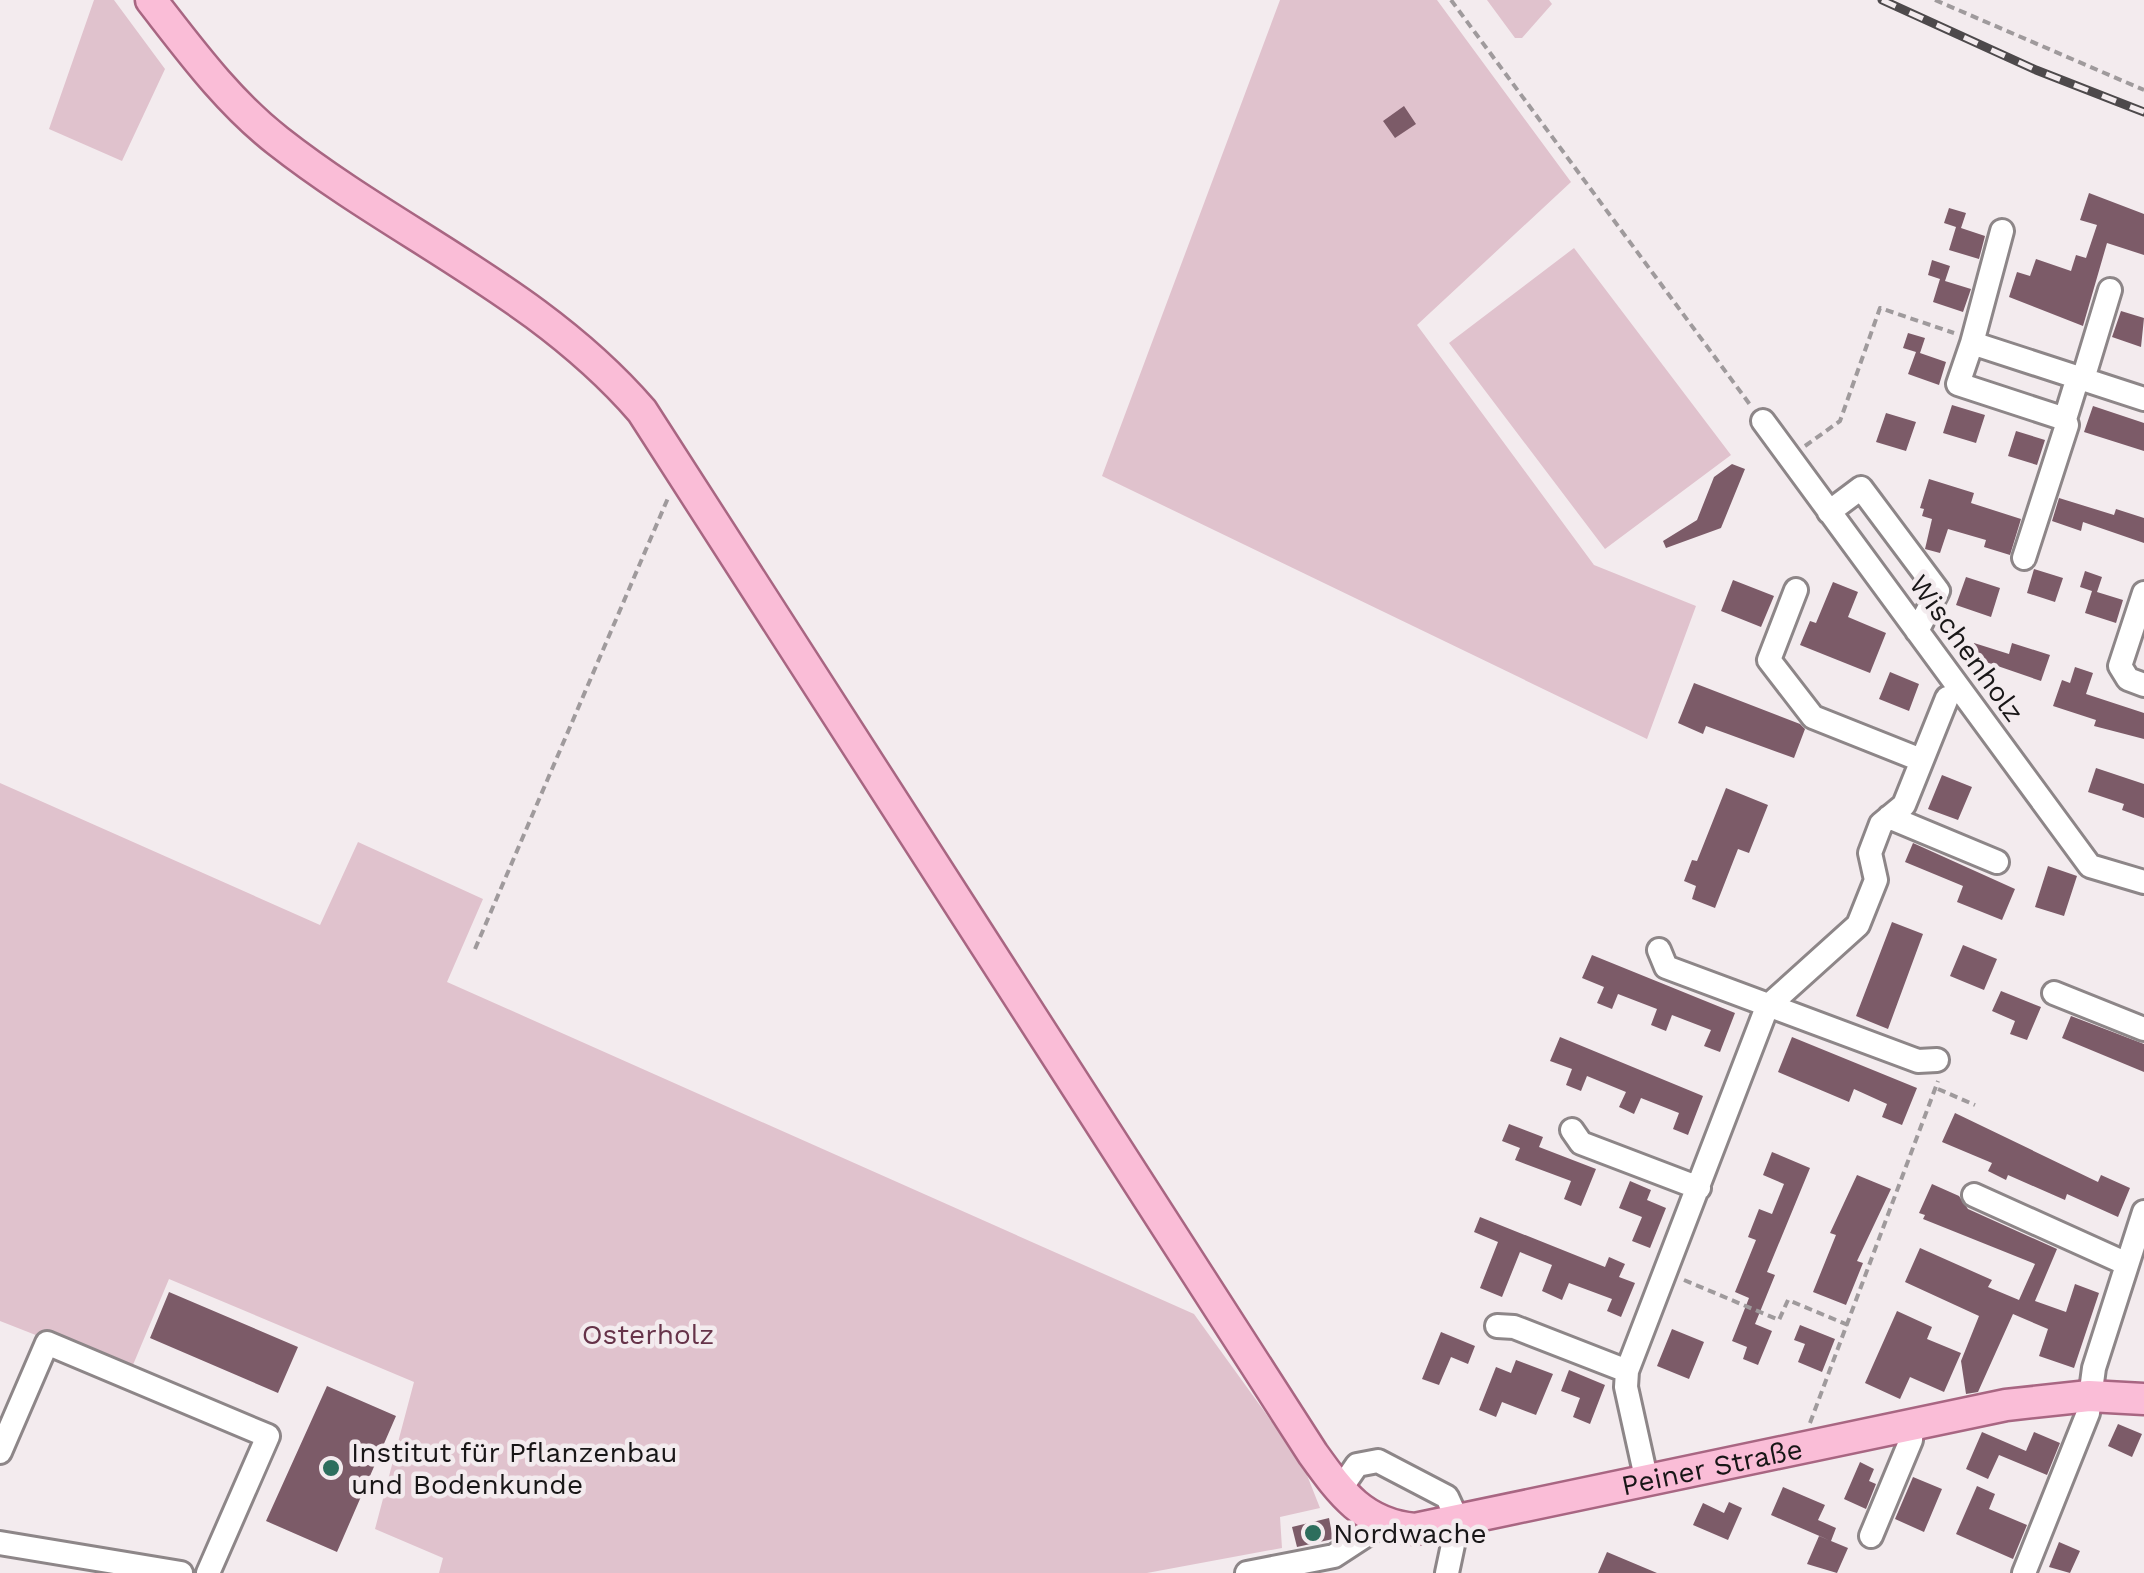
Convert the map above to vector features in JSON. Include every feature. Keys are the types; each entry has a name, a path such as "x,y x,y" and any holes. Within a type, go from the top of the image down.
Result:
{"main road":[{"path":"151,0 220,88 275,139 572,338 642,411 1313,1454 1344,1496 1383,1524"},
{"name":"Peiner Straße","path":"1383,1524 1415,1529 1458,1522 2006,1405 2089,1396 2144,1400"}],"street":[{"path":"2002,231 1958,384 2065,418"},
{"path":"2024,558 2068,425 2065,418 2110,290"},
{"path":"1972,343 2144,399"},
{"name":"Wischenholz","path":"1762,422 2090,866 2144,882"},
{"path":"1829,512 1861,488 1938,591 1917,631"},
{"path":"1796,590 1769,660 1813,717 1921,760"},
{"path":"2143,598 2120,666 2128,680 2144,685"},
{"path":"1647,1482 1626,1387 1627,1371 1664,1272 1767,1006 1858,924 1876,880 1870,853 1881,824 1904,805 1947,698"},
{"path":"1889,817 1997,862"},
{"path":"1659,950 1666,967 1918,1061 1938,1060"},
{"path":"2054,993 2144,1029"},
{"path":"1572,1130 1581,1143 1698,1188"},
{"path":"1974,1196 2127,1264"},
{"path":"2024,1573 2088,1413 2089,1396 2144,1212"},
{"path":"1497,1326 1514,1326 1627,1371"},
{"path":"0,1452 5,1425 47,1343 268,1436 208,1573"},
{"path":"1871,1536 1911,1440 1912,1426"},
{"path":"1344,1496 1346,1481 1357,1466 1378,1461 1447,1497 1458,1522 1447,1573"},
{"path":"1247,1573 1334,1556 1383,1524"},
{"path":"0,1543 181,1573"}],"path":[{"path":"1451,0 1762,422"},
{"path":"1936,0 2144,90"},
{"path":"1789,457 1840,421 1880,308 1972,343"},
{"path":"475,949 654,524 686,475"},
{"path":"1809,1448 1810,1420 1938,1088 1938,1060"},
{"path":"1938,1088 1975,1105"},
{"path":"1664,1272 1779,1320 1788,1300 1848,1325"}],"green space":[{"path":"94,0 114,0 165,69 122,161 49,129"},
{"path":"1280,0 1437,0 1571,182 1417,325 1594,565 1696,606 1647,739 1102,476"},
{"path":"1487,0 1549,0 1552,4 1522,38 1515,38"},
{"path":"1574,248 1731,455 1605,549 1449,343"},
{"name":"Osterholz","path":"0,783 320,925 358,842 483,899 447,982 1194,1314 1303,1465 1320,1508 1280,1517 1282,1548 1147,1573 439,1573 443,1558 375,1529 414,1382 169,1279 130,1372 0,1321"}],"building":[{"path":"1404,106 1416,124 1395,138 1383,121"},
{"path":"2089,193 2144,214 2144,255 2107,243 2083,326 2009,297 2017,272 2030,276 2036,259 2071,271 2076,255 2086,258 2097,225 2080,220"},
{"path":"1949,208 1966,213 1961,228 1985,236 1979,259 1949,250 1956,227 1944,223"},
{"path":"1932,260 1950,266 1945,281 1971,289 1963,312 1933,302 1940,279 1928,275"},
{"path":"2121,311 2144,318 2141,347 2112,337"},
{"path":"1908,333 1925,338 1920,353 1946,362 1939,385 1908,374 1916,352 1903,348"},
{"path":"1952,405 1985,415 1976,443 1943,433"},
{"path":"2093,406 2144,423 2144,451 2084,432"},
{"path":"1886,413 1916,422 1906,451 1876,442"},
{"path":"2016,431 2045,440 2037,465 2008,456"},
{"path":"1732,464 1745,469 1721,528 1666,548 1663,541 1697,520 1714,477"},
{"path":"1929,479 1974,493 1971,503 2021,519 2010,555 1984,547 1986,540 1948,529 1940,553 1925,549 1932,519 1922,516 1924,509 1920,508"},
{"path":"2059,498 2114,515 2116,509 2144,518 2144,543 2083,522 2081,531 2052,521"},
{"path":"2034,569 2063,578 2055,602 2027,593"},
{"path":"2085,571 2102,577 2097,592 2123,600 2116,623 2085,613 2092,591 2080,587"},
{"path":"1966,577 2000,588 1991,617 1956,605"},
{"path":"1733,580 1774,596 1761,627 1721,611"},
{"path":"1833,582 1858,592 1848,617 1886,633 1870,673 1800,645 1810,621 1816,623"},
{"path":"1974,643 2009,654 2012,643 2050,655 2041,681 1986,662 1983,672 1967,667"},
{"path":"2075,667 2093,673 2086,694 2144,713 2144,739 2094,726 2096,720 2053,706 2062,680 2070,683"},
{"path":"1890,672 1919,684 1909,711 1879,699"},
{"path":"1694,683 1800,724 1805,729 1794,758 1706,726 1703,734 1678,723"},
{"path":"2096,768 2144,784 2144,818 2122,810 2124,804 2088,792"},
{"path":"1942,775 1972,787 1958,820 1928,809"},
{"path":"1726,788 1768,805 1749,853 1738,849 1715,908 1692,899 1696,886 1684,881 1692,860 1697,861"},
{"path":"1913,843 2015,889 2002,920 1957,902 1963,886 1905,862"},
{"path":"2048,866 2077,876 2064,916 2035,907"},
{"path":"1892,922 1923,934 1888,1029 1856,1016"},
{"path":"1963,945 1997,959 1984,990 1950,976"},
{"path":"1592,955 1735,1013 1720,1052 1704,1046 1711,1030 1672,1015 1666,1031 1651,1025 1657,1009 1618,994 1612,1009 1597,1003 1604,987 1582,978"},
{"path":"2001,991 2041,1007 2027,1040 2010,1034 2015,1021 1992,1011"},
{"path":"2071,1016 2144,1044 2144,1072 2062,1038"},
{"path":"1560,1037 1703,1096 1688,1135 1673,1129 1679,1113 1641,1098 1634,1114 1619,1107 1626,1092 1587,1076 1581,1091 1566,1085 1572,1069 1550,1061"},
{"path":"1792,1037 1917,1088 1902,1125 1882,1117 1887,1104 1854,1089 1849,1102 1778,1072"},
{"path":"1955,1113 2098,1182 2101,1175 2130,1188 2118,1217 2067,1194 2065,1200 2008,1175 2006,1180 1988,1171 1992,1163 1942,1142"},
{"path":"1509,1124 1543,1137 1539,1147 1596,1169 1581,1206 1564,1199 1571,1181 1515,1160 1520,1148 1502,1141"},
{"path":"1772,1152 1810,1168 1767,1272 1775,1275 1755,1324 1772,1331 1758,1365 1743,1359 1747,1347 1732,1341 1749,1298 1735,1292 1756,1240 1748,1237 1759,1209 1772,1214 1784,1184 1763,1175"},
{"path":"1857,1175 1891,1189 1857,1261 1863,1263 1846,1305 1813,1292 1836,1235 1830,1233"},
{"path":"1630,1181 1651,1190 1647,1200 1666,1208 1650,1248 1632,1241 1642,1217 1619,1208"},
{"path":"1932,1184 1959,1196 1968,1209 2057,1249 2035,1301 2066,1312 2075,1284 2099,1293 2074,1368 2039,1356 2048,1329 2013,1314 1978,1392 1966,1394 1961,1361 1979,1316 1905,1282 1920,1248 1992,1280 1988,1287 2019,1300 2035,1264 1923,1219 1925,1215 1919,1213"},
{"path":"1480,1217 1605,1267 1609,1257 1625,1264 1619,1277 1635,1283 1621,1317 1607,1311 1612,1299 1569,1283 1562,1300 1542,1291 1552,1265 1520,1252 1502,1297 1480,1288 1498,1242 1474,1232"},
{"path":"169,1292 298,1347 278,1393 150,1338"},
{"path":"1897,1311 1932,1327 1927,1339 1961,1353 1944,1392 1910,1377 1900,1399 1865,1383"},
{"path":"1800,1325 1835,1339 1822,1372 1798,1362 1805,1344 1794,1340"},
{"path":"1672,1329 1704,1342 1689,1379 1657,1366"},
{"path":"1441,1332 1475,1346 1468,1364 1451,1357 1439,1385 1422,1379"},
{"path":"1516,1360 1553,1374 1536,1415 1502,1402 1496,1417 1479,1410 1496,1367 1511,1373"},
{"path":"1569,1370 1605,1385 1590,1424 1573,1417 1580,1398 1561,1391"},
{"name":"Institut für Pflanzenbau und Bodenkunde","path":"327,1386 396,1416 337,1552 266,1521"},
{"path":"2118,1424 2142,1434 2132,1457 2108,1446"},
{"path":"1982,1432 2026,1451 2034,1432 2060,1443 2047,1475 1999,1455 1988,1479 1966,1469"},
{"path":"1860,1462 1874,1469 1869,1481 1876,1484 1866,1509 1844,1499"},
{"path":"1913,1477 1942,1489 1924,1532 1895,1519"},
{"path":"1977,1486 1995,1494 1989,1509 2027,1525 2013,1559 1956,1534"},
{"path":"1783,1487 1825,1505 1818,1520 1836,1528 1831,1541 1771,1515"},
{"path":"1729,1502 1742,1508 1728,1540 1693,1525 1703,1503 1724,1513"},
{"name":"Nordwache","path":"1329,1518 1333,1539 1297,1547 1292,1527"},
{"path":"1819,1536 1848,1548 1837,1573 1807,1564"},
{"path":"2059,1542 2080,1551 2070,1573 2049,1567"},
{"path":"1607,1552 1657,1573 1598,1573"}],"railway":[{"path":"1882,0 2036,70 2144,112"}],"place":[{"name":"Institut für Pflanzenbau und Bodenkunde","path":"331,1468"},
{"name":"Nordwache","path":"1313,1533"}]}
